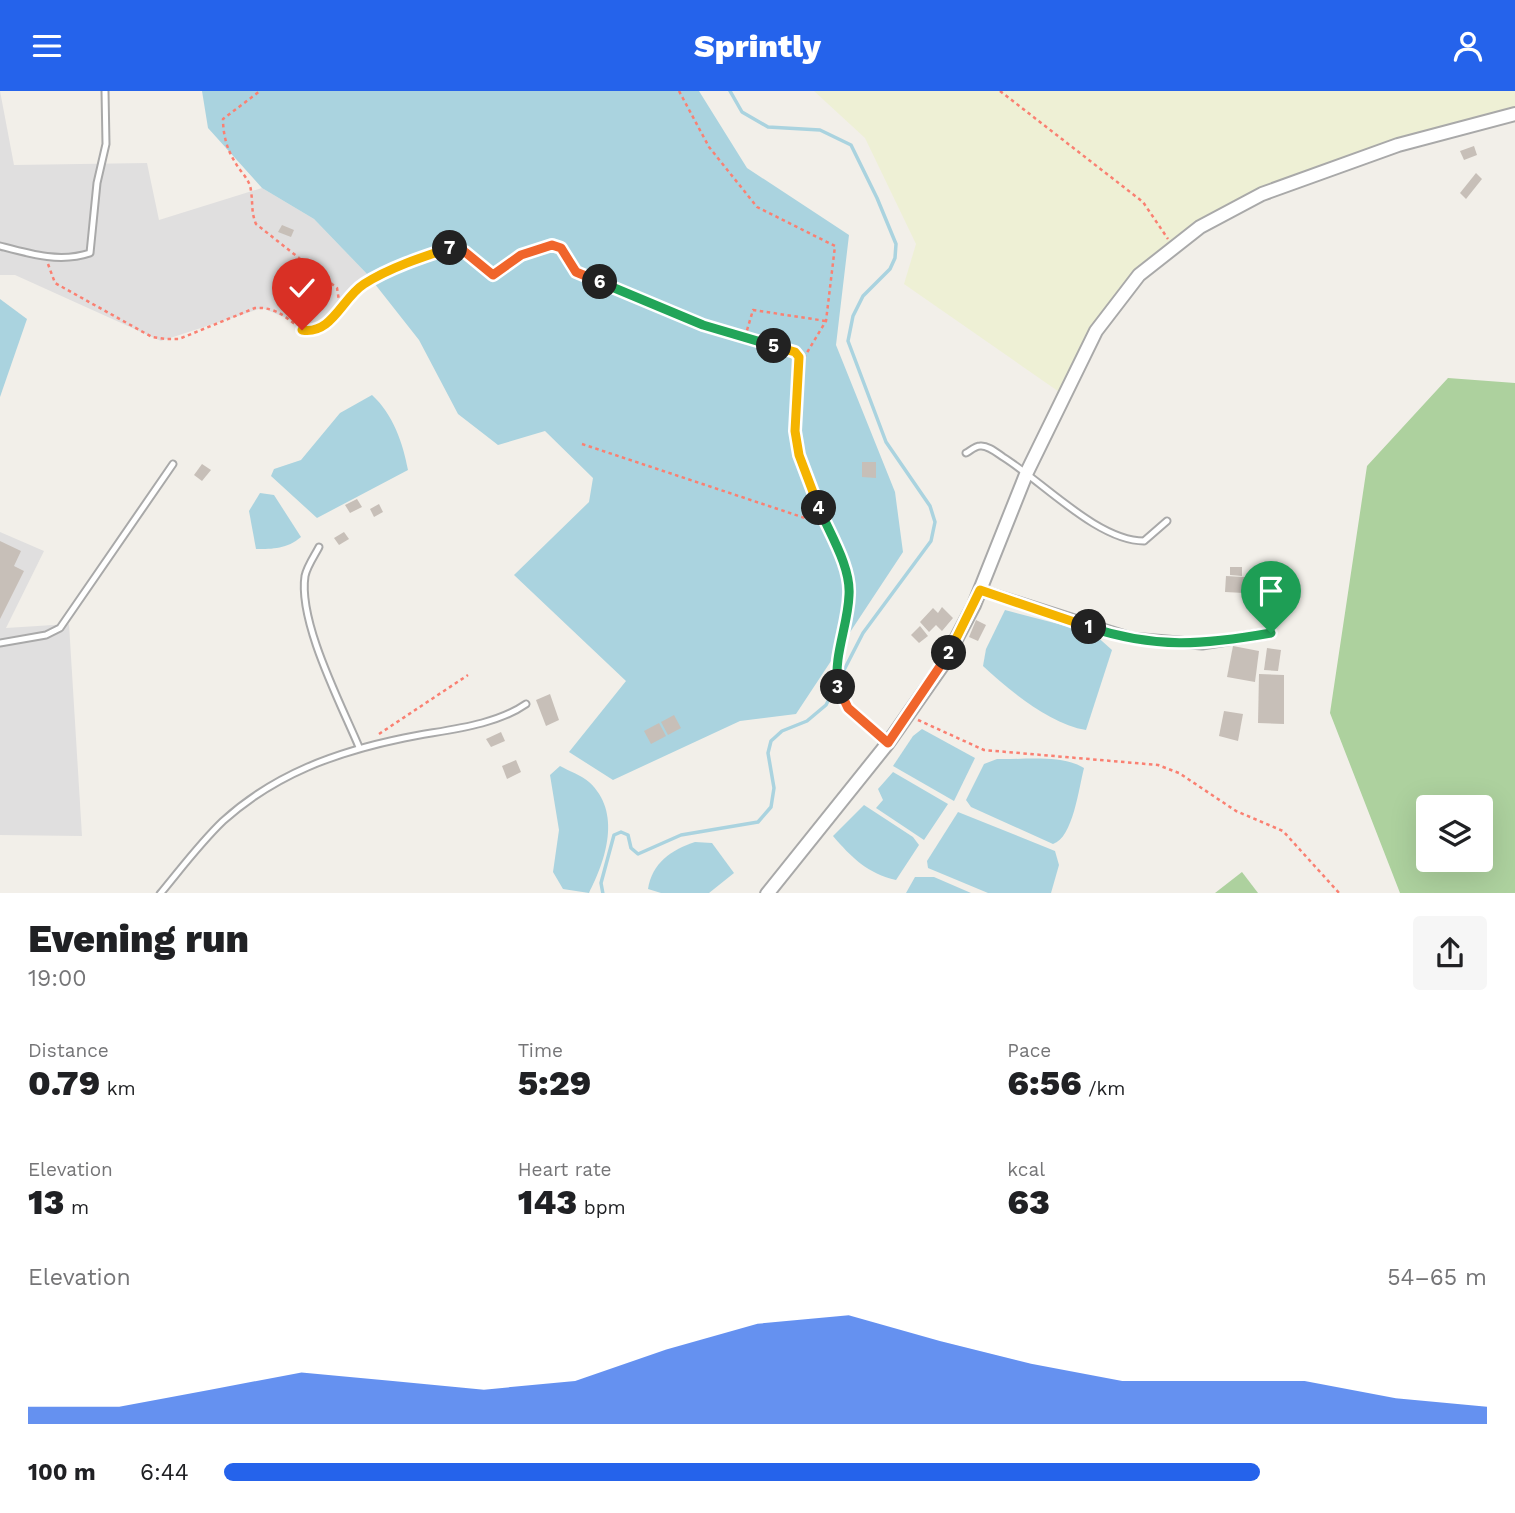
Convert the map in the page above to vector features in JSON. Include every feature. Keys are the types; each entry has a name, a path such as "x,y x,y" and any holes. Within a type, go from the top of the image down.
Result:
{"street":[{"path":"768,893 888,743 942,666 980,590 1027,472 1096,331 1139,275 1200,227 1262,194 1398,145 1515,114"},
{"path":"980,590 1106,632 1153,642 1202,644 1271,633"}],"lane":[{"path":"0,246 29,256 81,256 90,253 93,246 97,183 108,126 105,91"},
{"path":"965,453 978,446 986,447 1027,472 1107,532 1127,541 1144,541 1167,521"},
{"path":"0,643 46,635 60,628 173,464"},
{"path":"319,547 305,574 305,604 312,631 359,747"},
{"path":"161,893 220,824 248,800 284,776 359,747 498,718 526,704"}],"path":[{"path":"260,91 223,119 223,131 231,155 251,191 251,213 256,224 337,288 340,307"},
{"path":"679,91 709,147 757,207 835,246 826,321 801,363 794,408 795,431 809,484 845,569 850,594 838,656 839,693 848,708 888,743"},
{"path":"1000,91 1143,202 1174,248"},
{"path":"47,257 48,272 54,283 152,337 179,339 255,308 265,307 276,310 302,330 312,331 325,327 340,307 363,285 452,248 465,252 493,275 521,255 552,245 561,248 576,272 703,325 795,352 801,363"},
{"path":"745,337 753,310 826,321"},
{"path":"582,445 826,525"},
{"path":"359,747 468,675"},
{"path":"910,713 939,732 984,750 1158,765 1179,773 1236,811 1283,831 1339,893"}],"shaded area":[{"path":"0,91 14,165 147,163 159,220 262,188 314,219 367,274 318,331 262,308 161,341 15,275 0,275"},
{"path":"0,532 44,551 6,628 69,624 82,836 0,835"}],"green space":[{"path":"814,91 1515,91 1515,114 1262,194 1200,227 1139,275 1065,396 904,284 916,244 865,138"},
{"path":"1448,378 1515,383 1515,893 1400,893 1330,713 1367,466"},
{"path":"1242,872 1258,893 1215,893"}],"water":[{"path":"202,91 699,91 747,168 849,235 836,345 895,492 903,552 796,714 740,721 613,780 569,752 626,681 514,575 589,502 593,478 545,431 498,445 458,414 419,340 367,274 314,219 262,188 208,128"},
{"path":"0,299 27,319 0,397"},
{"path":"372,395 386,411 396,430 408,470 317,518 271,476 274,469 301,460 340,413"},
{"path":"260,493 274,495 301,537 285,546 256,549 249,511"},
{"path":"1005,610 1093,633 1112,650 1086,730 1072,727 1045,714 1018,696 983,666 986,649"},
{"path":"922,729 975,758 954,801 893,766 913,736"},
{"path":"997,759 1053,759 1084,768 1070,822 1060,840 1053,844 971,807 966,800 984,764"},
{"path":"560,766 589,782 605,807 608,836 601,866 589,893 563,889 553,872 559,830 550,775"},
{"path":"893,772 948,804 924,840 876,808 883,800 878,789"},
{"path":"864,805 913,837 919,845 896,880 877,874 861,864 833,836"},
{"path":"958,812 1055,851 1059,865 1051,893 988,893 928,868 927,861"},
{"path":"695,842 712,843 734,873 709,893 661,893 648,889 654,872 664,859"},
{"path":"915,877 934,877 971,893 906,893"}],"building":[{"path":"1474,146 1477,155 1464,160 1460,151"},
{"path":"1476,173 1482,179 1466,199 1460,193"},
{"path":"282,225 294,230 291,237 278,232"},
{"path":"862,462 876,462 876,478 862,477"},
{"path":"202,464 211,470 202,481 194,475"},
{"path":"357,499 362,507 350,513 345,505"},
{"path":"379,504 383,512 374,517 370,509"},
{"path":"344,532 349,539 339,545 334,538"},
{"path":"0,541 21,551 14,566 24,571 0,619"},
{"path":"1230,567 1242,567 1242,576 1230,575"},
{"path":"1251,569 1262,569 1262,577 1251,576"},
{"path":"1226,576 1263,578 1263,594 1225,592"},
{"path":"1265,590 1280,590 1281,599 1264,599"},
{"path":"1264,603 1277,603 1279,621 1266,622"},
{"path":"942,607 953,618 942,631 936,625 929,632 920,622 933,608 938,613"},
{"path":"976,620 986,625 978,641 969,637"},
{"path":"920,626 928,636 919,643 911,635"},
{"path":"1233,646 1259,651 1255,682 1227,677"},
{"path":"1267,648 1281,650 1278,671 1264,670"},
{"path":"1259,674 1284,675 1284,724 1258,723"},
{"path":"550,694 559,720 546,726 536,700"},
{"path":"1224,711 1243,714 1238,741 1219,736"},
{"path":"674,715 681,728 668,735 661,722"},
{"path":"659,723 666,736 651,744 644,731"},
{"path":"501,732 505,741 491,747 486,739"},
{"path":"516,760 521,772 507,779 502,766"}],"waterway":[{"path":"603,893 601,883 614,835 621,832 628,835 631,848 638,854 681,835 758,822 771,807 774,788 768,753 771,741 782,731 807,721 826,705 863,633 931,541 935,522 930,506 886,442 848,341 853,316 863,296 890,269 895,258 896,244 877,198 851,145 820,130 768,127 742,112 730,91"}],"route":[{"path":"302,330 312,331 325,327 340,307 363,285 429,254 458,248 487,274 493,275 521,255 544,245 552,245 561,248 576,272 703,325 795,352 801,363 794,408 799,455 845,569 850,594 838,656 836,677 839,693 848,708 888,743 942,666 980,590 1131,638 1165,643 1202,644 1271,633"}]}
